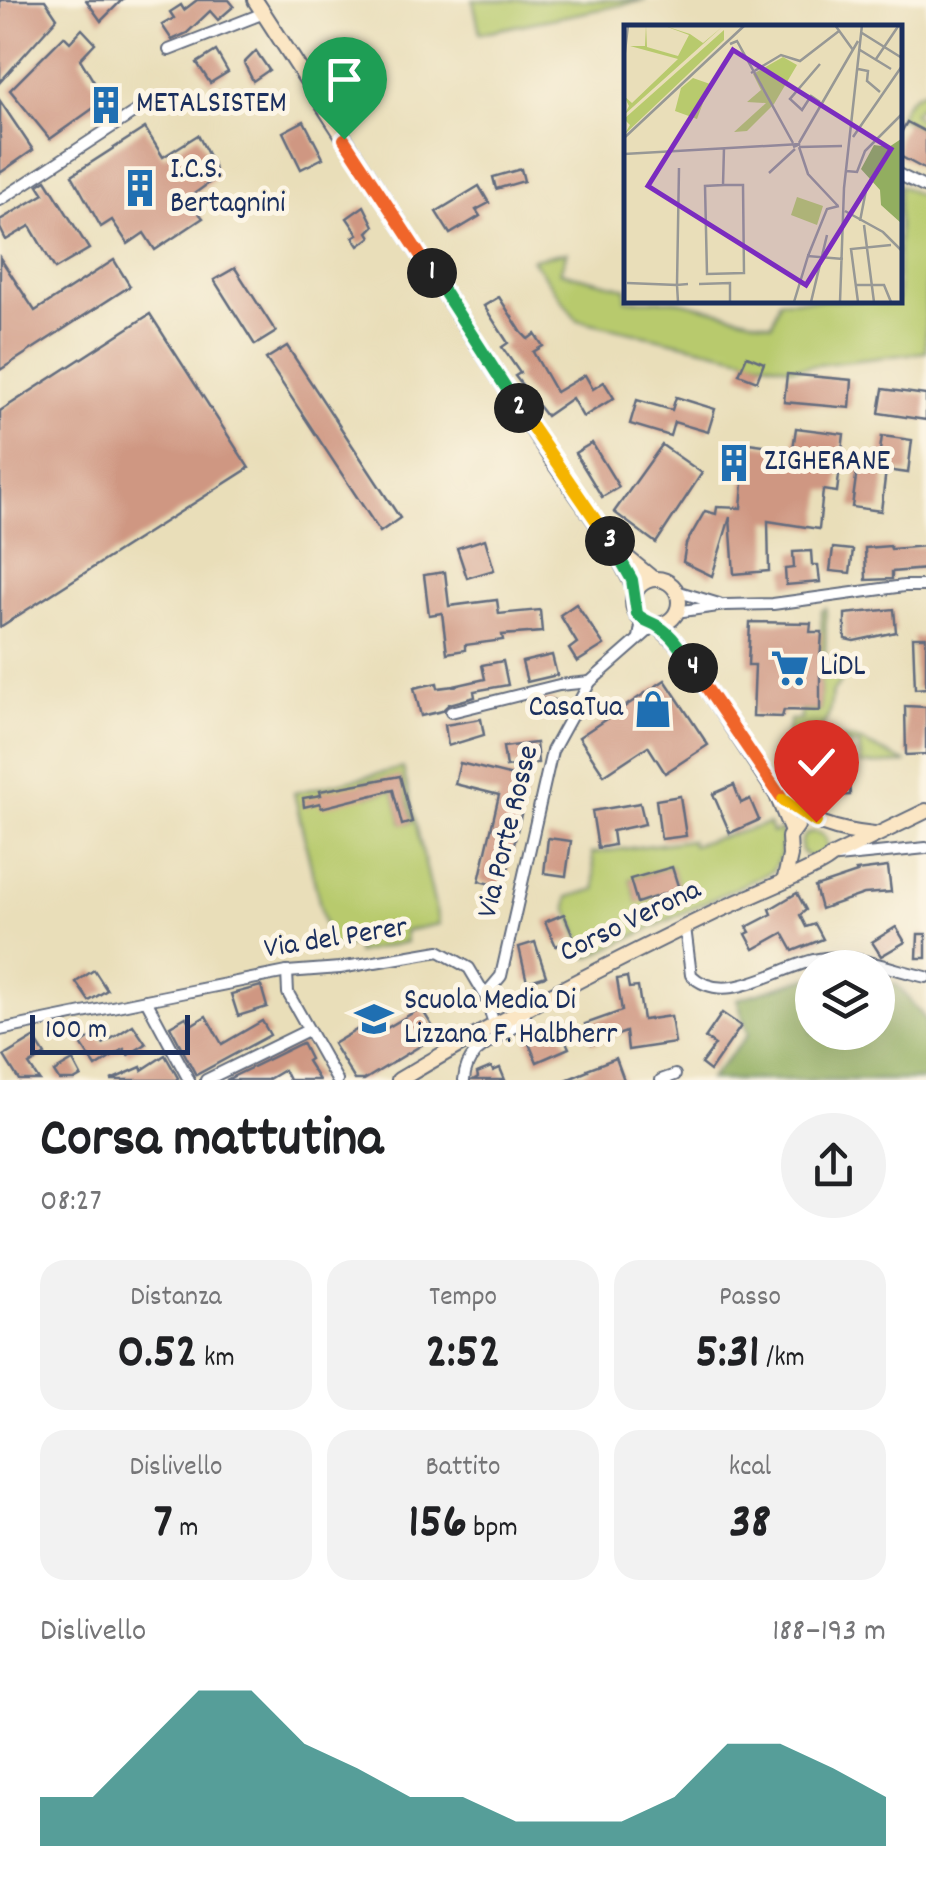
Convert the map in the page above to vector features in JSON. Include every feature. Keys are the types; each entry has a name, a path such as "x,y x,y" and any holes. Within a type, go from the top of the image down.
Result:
{"street":[{"path":"169,50 260,7 553,461 612,545 636,591 634,608 660,620 678,645 777,795 792,832"},
{"path":"0,200 150,102 181,97"},
{"path":"901,176 926,188"},
{"path":"612,545 653,579 666,581 676,591 725,606"},
{"path":"636,591 653,579"},
{"path":"660,620 725,606 926,586"},
{"path":"660,620 679,601 676,591"},
{"name":"Via Porte Rosse","path":"485,995 500,976 552,751 590,682 660,620"},
{"name":"Via Porte Rosse","path":"451,712 559,685 590,682"},
{"path":"777,795 811,821 874,835"},
{"path":"790,856 808,868 821,866 831,857 926,811"},
{"path":"785,878 790,856 787,844 792,832 811,821"},
{"path":"826,827 834,845 831,857"},
{"path":"831,857 926,848"},
{"name":"Corso Verona","path":"399,1080 530,1004 808,868"},
{"path":"685,927 690,975 710,986 738,986 802,962 838,958 926,977"},
{"name":"Via del Perer","path":"0,1030 288,972 340,968 439,951 469,968 485,995 494,1024"},
{"path":"288,972 288,993 336,1080"},
{"path":"146,1000 189,1080"},
{"path":"464,1080 470,1059 482,1046 524,1020 530,1004"},
{"path":"206,1080 308,1030"},
{"path":"661,1080 675,1074"}],"green space":[{"path":"473,0 646,0 480,33"},
{"path":"926,90 926,101 913,113 918,118 926,112 926,132 901,118 903,108 916,94"},
{"path":"901,186 926,199 926,352 793,368 577,320 532,259 567,252 560,272 624,288 624,302 683,302 772,324 779,302 901,302"},
{"path":"826,608 825,662 847,674 833,692 828,717 817,735 823,739 856,739 907,763 861,765 859,744 788,748 789,784 785,786 771,765 784,759 782,748 790,720 801,720 801,711 820,711 820,672 825,672 825,663 820,662 822,611"},
{"path":"403,768 439,924 405,931 406,942 357,953 355,944 330,949 294,793","holes":["400,777 412,822 402,824 393,790 368,796 364,782"]},
{"path":"769,824 772,833 782,830 781,855 772,871 588,958 567,908 568,897 596,889 592,853 691,840 692,845","holes":["671,867 679,889 637,902 630,879"]},
{"path":"814,832 823,836 827,845 823,854 814,858 805,854 801,845 805,836"},
{"path":"795,982 795,1050 895,1050 897,985 926,1020 926,1080 709,1080 748,1035 737,999"}],"building":[{"path":"0,0 45,0 57,18 0,82"},
{"path":"86,0 122,0 101,21"},
{"path":"197,0 229,0 234,6 218,20 210,11 187,33 172,40 162,25 174,18 170,12 181,5 184,10"},
{"path":"82,29 95,43 80,59 105,100 50,139 10,90 64,36 70,42"},
{"path":"216,51 228,72 210,83 197,63"},
{"path":"256,51 269,70 253,81 244,63"},
{"path":"345,74 361,98 344,109 328,86"},
{"path":"0,101 33,150 0,173"},
{"path":"304,121 323,158 301,169 283,132"},
{"path":"907,122 926,132 926,170 901,157 901,133"},
{"name":"I.C.S. Bertagnini","path":"145,128 163,157 198,135 216,178 187,199 203,218 155,250 144,233 128,244 112,220 101,227 72,175"},
{"path":"521,169 524,181 496,189 493,177"},
{"path":"46,180 89,249 55,269 30,226 6,240 0,228 0,220 44,194 38,185"},
{"path":"479,186 489,203 476,210 480,216 450,234 436,212"},
{"path":"364,206 374,226 368,232 371,237 359,246 353,237 358,234 347,218"},
{"path":"0,258 35,311 114,260 130,286 0,370"},
{"path":"235,268 276,332 255,345 214,280"},
{"path":"499,297 522,333 528,339 535,334 543,346 533,352 556,392 585,375 593,389 604,382 614,398 583,417 572,398 546,416 515,376 520,373 502,347 508,343 484,306"},
{"path":"150,314 249,468 0,627 0,411"},
{"path":"287,346 400,518 380,532 266,359"},
{"path":"747,356 764,363 757,381 739,374"},
{"path":"787,374 852,380 850,408 784,402"},
{"path":"883,389 926,395 926,420 879,413"},
{"path":"676,397 715,409 708,432 674,422 670,436 630,424 637,400 672,410"},
{"path":"796,428 844,434 837,492 823,490 819,529 768,521 769,571 734,574 730,517 712,576 683,562 686,544 705,511 716,514 717,507 741,508 744,471 730,466 733,458 745,463 748,443 793,449"},
{"path":"882,436 912,440 908,473 886,470 881,511 852,507 858,462 878,465"},
{"path":"592,443 619,487 602,497 575,453"},
{"path":"662,445 702,473 656,543 614,512"},
{"path":"485,539 494,570 467,578 457,548"},
{"path":"926,546 926,569 892,572 892,579 866,580 865,548"},
{"path":"833,548 853,550 850,573 830,571"},
{"path":"811,551 820,582 786,585 785,569 794,568 793,552"},
{"path":"445,572 449,606 497,600 499,614 540,610 542,632 502,635 503,640 465,645 465,650 447,653 442,613 429,615 424,575"},
{"path":"576,604 604,645 577,662 569,649 577,643 560,615"},
{"path":"894,609 896,632 854,641 845,639 845,614"},
{"name":"LiDL","path":"750,622 811,623 810,632 822,632 820,662 825,662 825,672 820,672 820,711 784,710 782,717 753,716 755,665 748,665"},
{"path":"913,637 926,637 926,688 915,689"},
{"path":"552,655 557,675 527,682 522,662"},
{"path":"503,661 508,685 474,691 475,697 421,716 414,688 437,683 438,688 454,686 485,679 482,665"},
{"name":"CasaTua","path":"665,680 708,745 665,773 648,746 604,775 579,737"},
{"path":"539,699 554,700 553,717 534,716"},
{"path":"905,706 926,707 926,754 906,755"},
{"path":"481,719 484,735 448,746 445,725"},
{"path":"536,743 538,763 506,767 503,747"},
{"path":"848,757 850,795 815,797 814,758"},
{"path":"460,763 529,780 504,887 479,881 499,795 455,784"},
{"path":"400,776 412,822 402,825 393,790 321,808 320,803 304,807 303,798 321,795 320,791"},
{"path":"734,785 741,803 750,799 759,820 730,833 713,794"},
{"path":"680,796 686,836 661,839 656,800"},
{"path":"640,803 645,824 612,831 614,845 598,848 592,811"},
{"path":"548,838 571,841 566,876 544,873"},
{"path":"672,867 679,889 637,903 630,879"},
{"path":"888,867 891,892 864,894 821,909 815,887 856,871"},
{"path":"797,893 806,910 800,915 806,927 815,924 823,939 793,951 783,933 754,949 746,934 750,932 747,927 772,914 770,909"},
{"path":"564,914 574,938 556,946 545,922"},
{"path":"896,927 905,942 891,950 877,950 872,942"},
{"path":"918,934 926,934 926,958 917,958"},
{"path":"535,942 546,976 527,982 519,947"},
{"path":"94,970 107,990 89,1001 76,982"},
{"path":"627,977 629,988 638,987 643,1020 671,1016 675,1043 628,1050 626,1032 592,1044 585,1024 622,1011 617,979"},
{"path":"261,986 267,1007 238,1016 231,994"},
{"name":"Scuola Media Di Lizzana F. Halbherr","path":"421,1008 438,1035 364,1080 355,1080 333,1044 368,1023 375,1035"},
{"path":"722,1013 741,1026 710,1071 701,1064 715,1045 705,1038"},
{"path":"206,1016 222,1044 262,1021 270,1035 196,1075 170,1026 186,1017 191,1025"},
{"path":"133,1025 146,1044 128,1055 124,1049 96,1067 81,1044 97,1034 103,1044"},
{"path":"559,1026 569,1048 537,1062 527,1039"},
{"path":"34,1038 45,1055 29,1065 39,1080 19,1080 4,1056"},
{"path":"302,1043 319,1080 289,1080 284,1070 267,1080 226,1080"},
{"path":"165,1055 176,1080 111,1080 141,1067 142,1070"},
{"path":"616,1058 624,1080 566,1080 587,1069"},
{"path":"73,1061 81,1076 59,1080 54,1072"},
{"path":"491,1067 493,1071 500,1068 505,1080 473,1080 477,1073"}],"place":[{"name":"METALSISTEM","path":"106,105"},
{"name":"I.C.S. Bertagnini","path":"140,188"},
{"name":"ZIGHERANE","path":"734,463"},
{"name":"LiDL","path":"790,668"},
{"name":"CasaTua","path":"653,709"},
{"name":"Scuola Media Di Lizzana F. Halbherr","path":"374,1019"}],"route":[{"path":"344,139 612,545 636,591 637,614 642,620 657,624 678,645 777,795 816,822"}]}
